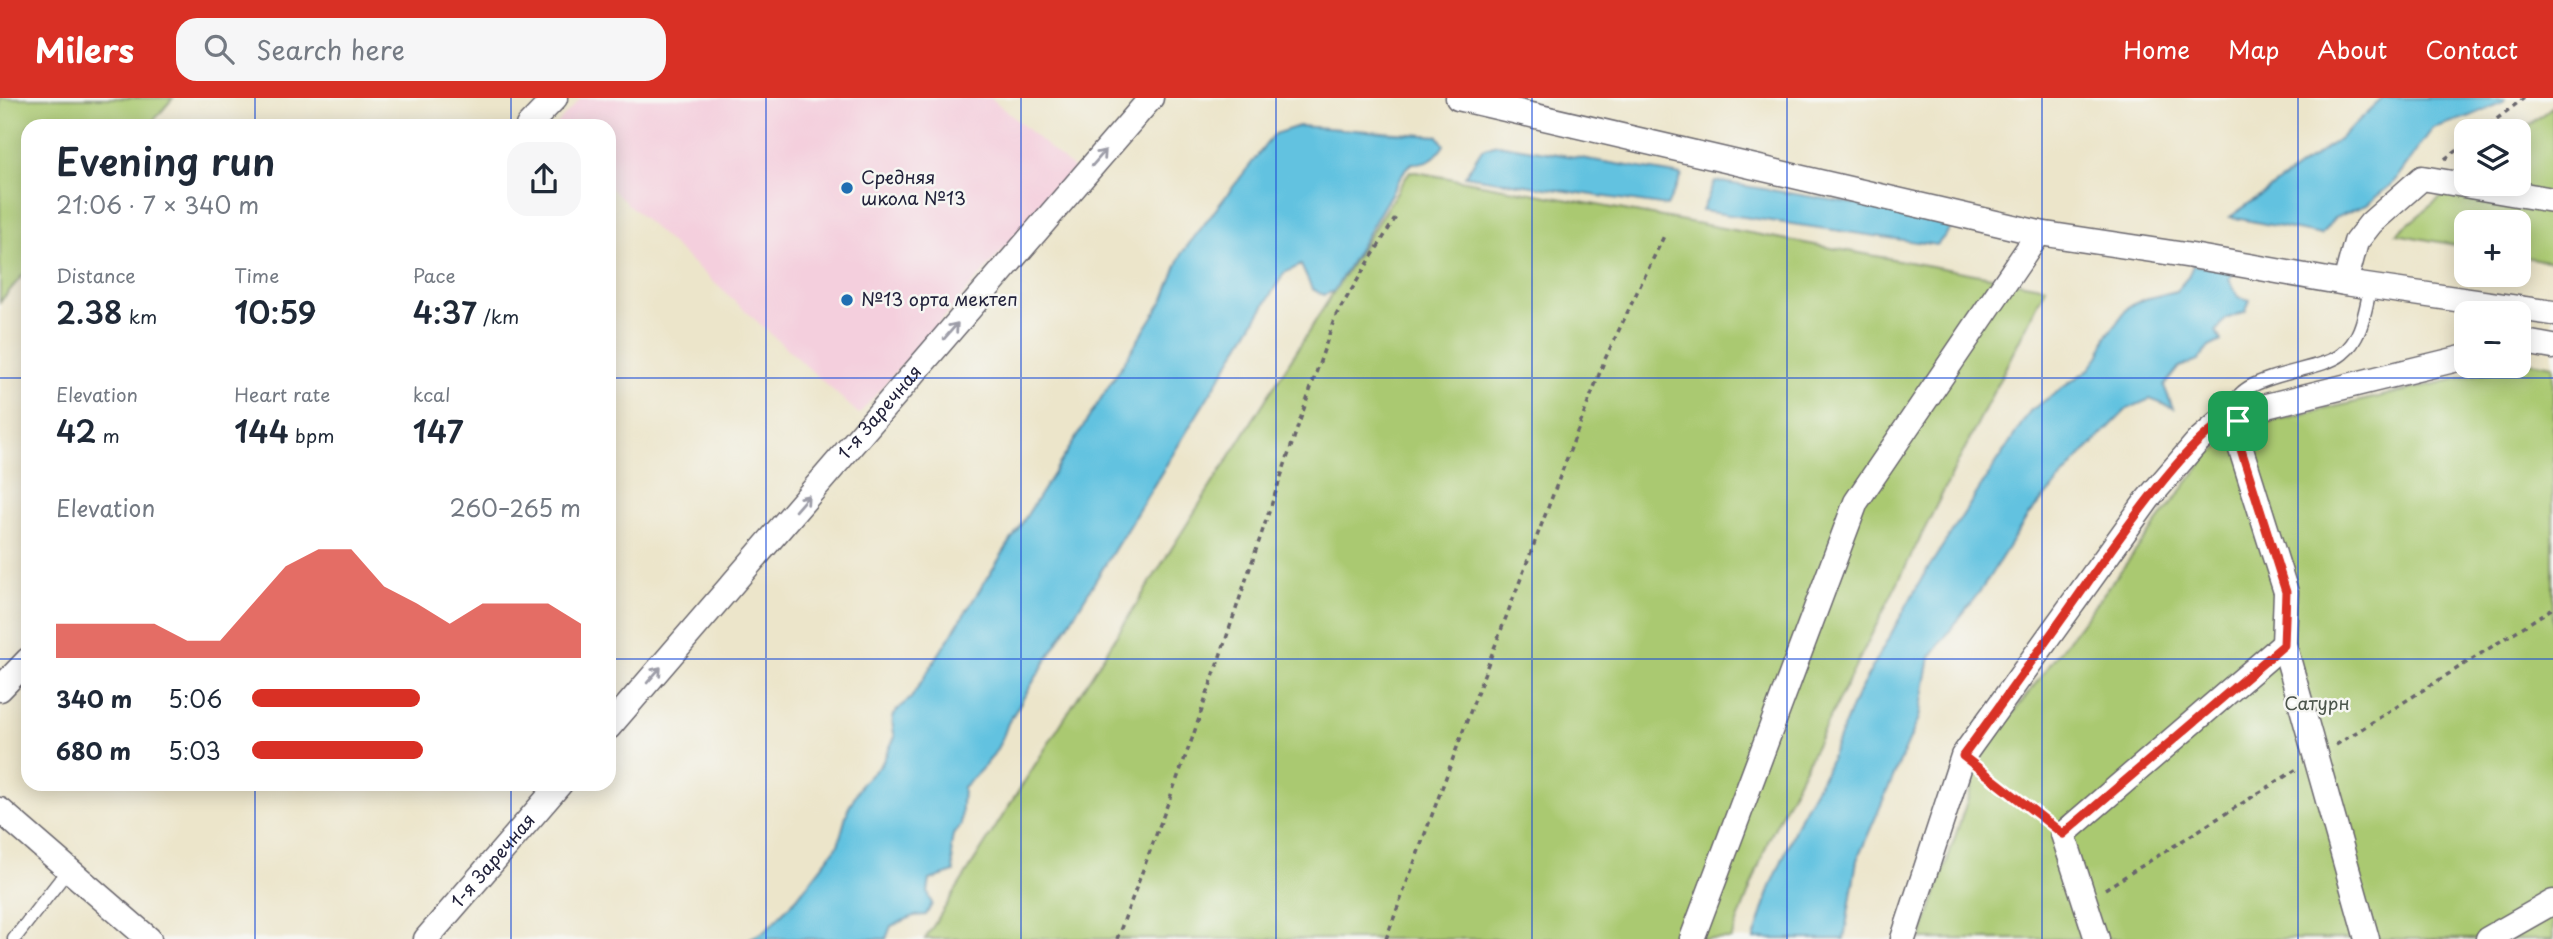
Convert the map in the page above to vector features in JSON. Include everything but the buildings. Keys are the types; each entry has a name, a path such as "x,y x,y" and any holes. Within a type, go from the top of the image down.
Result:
{"street":[{"path":"535,119 555,98"},
{"name":"1-я Заречная","path":"616,719 1151,98"},
{"path":"1458,98 2039,233 2345,283 2553,313"},
{"path":"2345,283 2356,242 2371,223 2422,178 2553,200"},
{"path":"1692,939 1856,502 2039,233"},
{"path":"2531,343 2553,347"},
{"path":"2367,939 2284,645 2286,592 2238,440 2238,421 2250,410 2454,359"},
{"path":"1903,939 1963,756 2148,499 2198,442 2220,422 2230,419 2238,421"},
{"path":"2097,939 2063,834 2284,645"},
{"path":"0,689 21,667"},
{"name":"1-я Заречная","path":"426,939 554,791"},
{"path":"0,810 149,939"},
{"path":"2488,939 2553,902"}],"lane":[{"path":"2238,421 2234,412 2235,399 2243,390 2253,384 2317,367 2344,354 2361,327 2371,285"},
{"path":"14,939 68,870"}],"path":[{"path":"2497,119 2524,98"},
{"path":"1116,939 1192,739 1335,317 1396,217"},
{"path":"1386,939 1605,359 1664,236"},
{"path":"1963,756 2063,834"}],"shaded area":[{"name":"№13 орта мектеп","path":"581,98 991,98 1074,169 859,414 616,193 616,119 562,119"}],"green space":[{"path":"0,98 173,98 155,119 21,119 21,277 0,302"},
{"path":"2553,106 2553,262 2531,258 2531,210 2454,210 2454,245 2396,234 2454,187 2454,196 2531,196 2531,124"},
{"path":"1410,171 2046,287 1769,839 1731,939 925,939"},
{"name":"Сатурн","path":"2531,362 2553,366 2553,939 1921,939 1983,753 2209,454 2260,424 2461,378 2531,378"}],"water":[{"path":"2383,98 2505,98 2503,102 2468,117 2454,119 2454,121 2433,128 2393,183 2366,205 2334,218 2321,235 2230,217 2340,138"},
{"path":"1299,126 1438,136 1444,145 1431,159 1412,163 1406,168 1334,291 1324,295 1312,289 1301,265 1284,273 1008,723 996,751 963,787 961,825 953,835 951,847 954,872 930,880 928,892 932,904 926,915 914,916 891,926 886,939 749,939 765,931 797,898 838,845 848,809 861,784 881,765 895,737 892,724 894,714 911,698 1164,299 1182,253 1274,134"},
{"path":"1497,144 1682,175 1667,206 1465,176 1482,149"},
{"path":"1715,181 1930,216 1953,226 1937,245 1702,211"},
{"path":"2193,265 2234,271 2229,280 2239,297 2250,300 2246,311 2226,319 2216,331 2221,341 2209,347 2198,361 2179,367 2164,386 2173,408 2150,399 2127,409 2082,455 2027,517 1983,587 1930,657 1919,718 1857,860 1844,939 1754,939 1770,889 1800,817 1824,774 1856,697 1922,578 2030,411 2089,369 2100,355 2106,337 2129,306 2176,291 2188,277"}],"place":[{"name":"Средняя школа №13","path":"847,188"},
{"name":"№13 орта мектеп","path":"847,300"}],"route":[{"path":"2230,419 2238,421 2238,440 2286,592 2284,645 2063,834 1963,756 2148,499 2198,442 2220,422 2230,419"}]}
